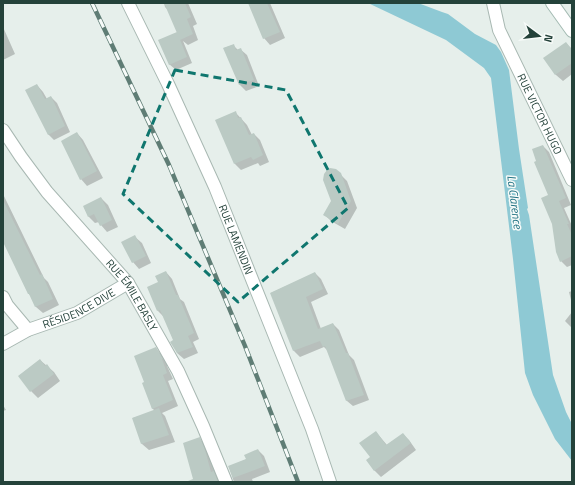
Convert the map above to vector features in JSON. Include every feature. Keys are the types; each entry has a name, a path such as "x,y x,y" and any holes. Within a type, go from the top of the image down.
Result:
{"street":[{"name":"RUE LAMENDIN","path":"128,3 216,187 312,429 330,482"},
{"name":"RUE VICTOR HUGO","path":"493,3 499,30 572,180"},
{"path":"552,3 572,31"},
{"name":"RUE ÉMILE BASLY","path":"3,130 47,192 128,283 178,371 226,482"},
{"name":"RÉSIDENCE DIVE","path":"3,344 28,330 77,313 128,283"},
{"name":"RÉSIDENCE DIVE","path":"3,297 7,305 28,330"}],"highlighted area":[{"path":"175,70 286,90 348,208 238,302 123,194"}],"water":[{"name":"La Clarence","path":"368,3 418,3 448,14 475,34 496,45 501,52 509,70 527,209 553,375 566,412 572,424 572,461 555,439 533,395 525,373 491,78 484,68 446,40"}],"building":[{"path":"164,3 185,3 191,17 187,19 193,34 180,40"},
{"path":"248,3 267,3 280,32 263,39"},
{"path":"177,32 187,57 169,65 158,40"},
{"path":"566,42 572,50 572,63 555,75 543,58"},
{"path":"234,44 236,50 241,48 254,80 239,85 223,48"},
{"path":"37,84 45,99 51,96 65,126 48,135 25,90"},
{"path":"236,111 238,118 241,117 249,135 254,133 263,155 253,160 251,157 234,164 215,120"},
{"path":"77,132 97,171 80,180 61,141"},
{"path":"543,145 566,198 559,201 572,235 572,256 560,262 556,252 552,224 541,198 548,195 534,162 536,161 532,149"},
{"path":"330,168 336,169 341,173 351,201 338,224 323,215 331,201 323,180 324,174"},
{"path":"101,197 112,220 100,226 94,214 88,217 83,206"},
{"path":"3,200 40,275 42,274 53,299 35,307 3,242"},
{"path":"135,235 146,256 132,263 121,242"},
{"path":"166,271 194,333 188,336 193,347 177,353 170,342 173,340 160,310 157,311 147,287 158,282 155,276"},
{"path":"315,272 323,289 306,297 318,329 333,323 346,353 348,353 364,395 346,401 325,346 323,347 320,341 293,351 270,293"},
{"path":"156,347 163,359 167,373 163,375 173,400 152,409 134,356"},
{"path":"40,359 45,366 47,364 54,374 30,392 18,376"},
{"path":"159,408 169,435 141,444 132,418"},
{"path":"376,431 386,445 403,433 411,443 374,471 366,460 370,457 359,443"},
{"path":"200,437 211,472 214,471 218,482 188,481 193,479 183,443"},
{"path":"258,449 265,466 233,478 228,466 246,459 244,455"}],"railway":[{"path":"92,3 169,165 245,346 298,482"}]}
